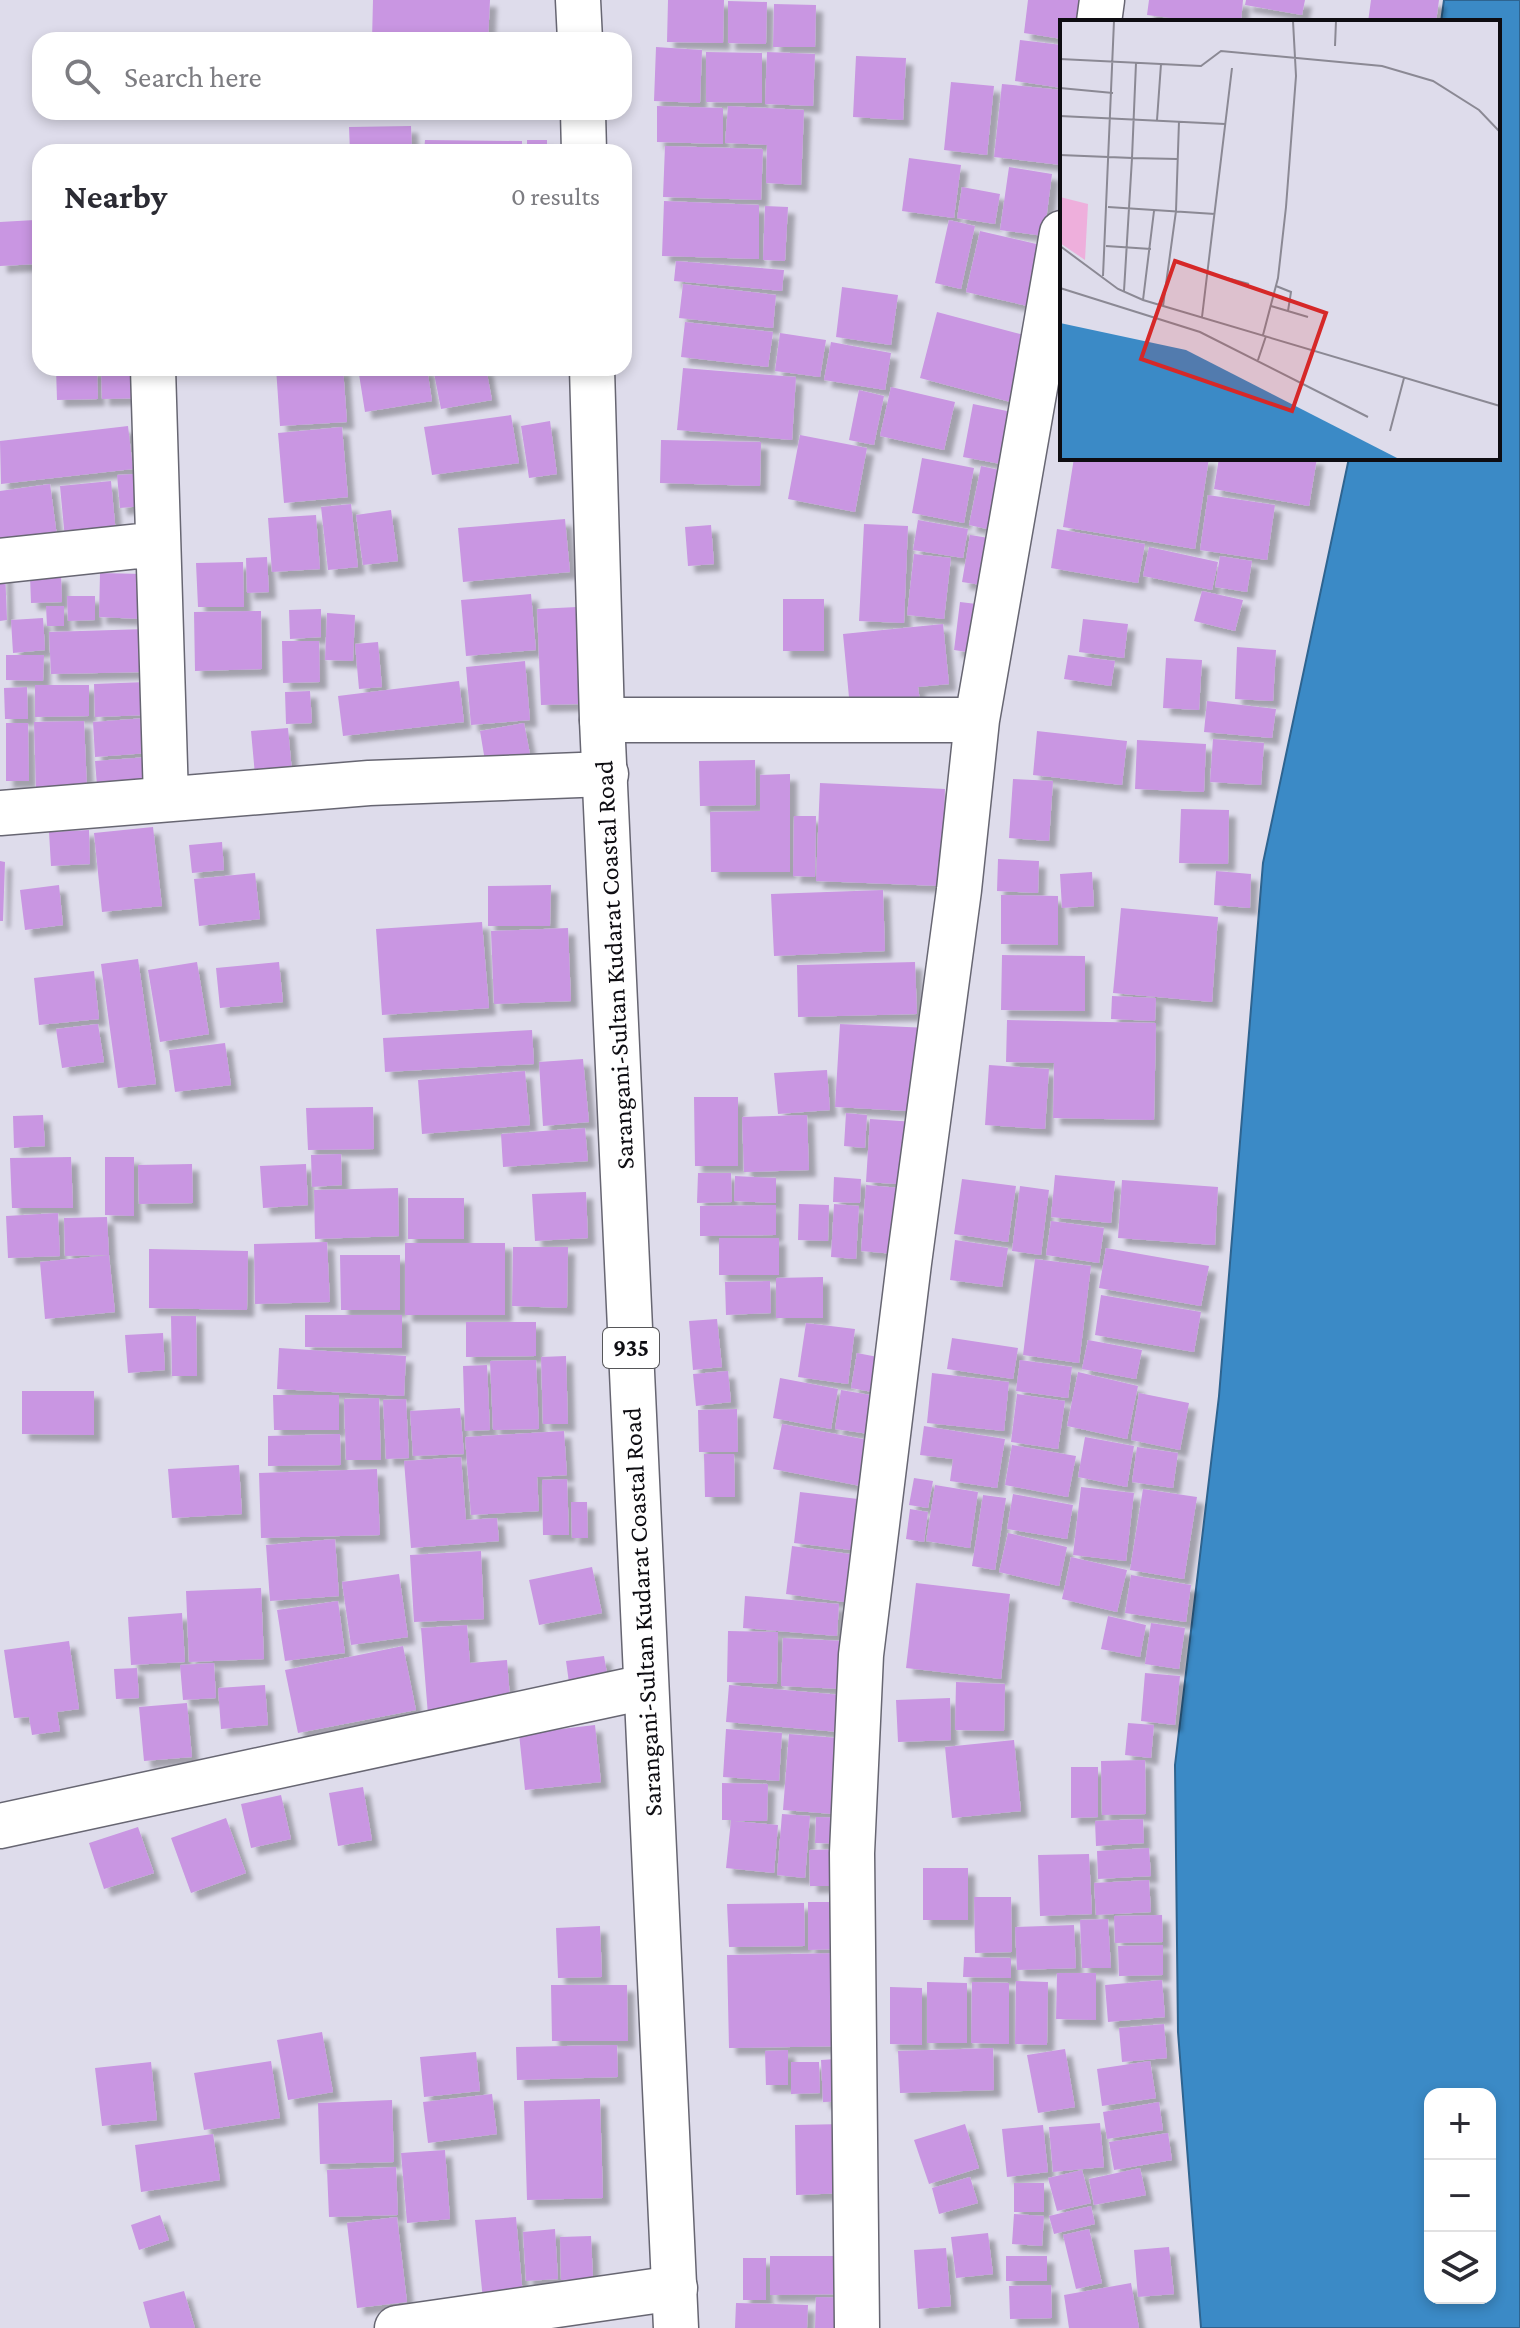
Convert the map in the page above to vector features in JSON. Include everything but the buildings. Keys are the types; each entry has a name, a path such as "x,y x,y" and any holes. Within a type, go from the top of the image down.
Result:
{"street":[{"path":"578,0 580,32"},
{"path":"1099,20 1102,0"},
{"path":"583,120 584,144"},
{"path":"857,2328 852,1853 861,1655 959,890 977,720 1060,244"},
{"path":"153,376 166,799"},
{"name":"Sarangani-Sultan Kudarat Coastal Road","path":"592,376 602,720 676,2308"},
{"path":"0,561 158,544"},
{"path":"602,720 977,720"},
{"path":"0,813 369,783 606,774"},
{"path":"3,1814 645,1687"},
{"path":"397,2328 676,2308"}],"water":[{"path":"1444,0 1520,0 1520,2328 1201,2328 1178,2032 1175,1765 1219,1396 1263,863 1349,460 1500,460 1500,20 1441,20"}]}
